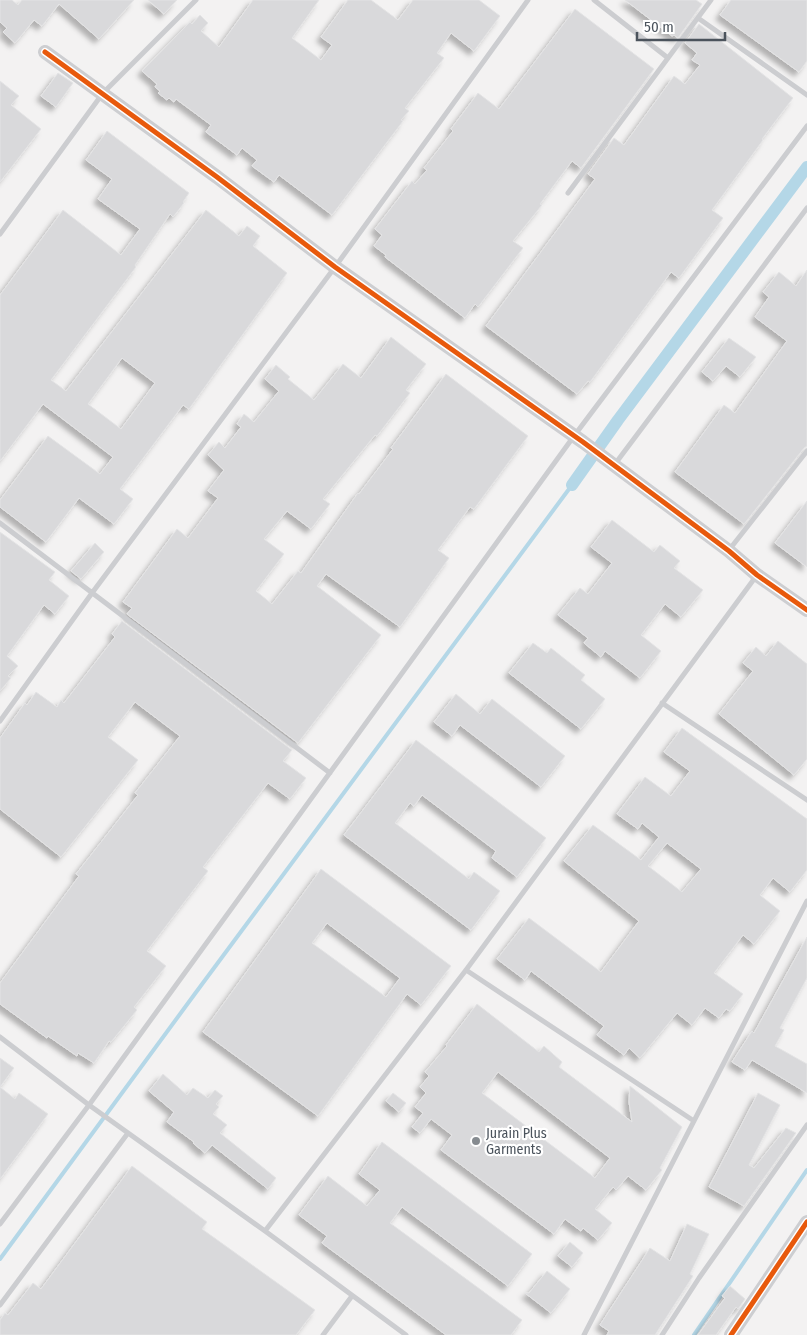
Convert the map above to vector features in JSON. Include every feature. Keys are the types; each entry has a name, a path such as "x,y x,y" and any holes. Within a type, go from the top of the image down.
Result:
{"street":[{"path":"45,52 336,267 615,465 729,551 757,575 807,610"},
{"path":"731,1335 807,1222"}],"lane":[{"path":"0,234 103,93 196,0"},
{"path":"0,720 92,593 336,267 528,0"},
{"path":"594,0 668,58"},
{"path":"568,193 711,0"},
{"path":"698,18 807,95"},
{"path":"0,1224 807,126"},
{"path":"615,465 807,208"},
{"path":"729,551 807,451"},
{"path":"0,523 330,773"},
{"path":"265,1231 466,970 757,575"},
{"path":"662,703 807,800"},
{"path":"584,1335 807,901"},
{"path":"466,970 694,1121"},
{"path":"0,1037 89,1105 406,1335"},
{"path":"662,1335 699,1278 807,1125"},
{"path":"0,1305 128,1133"},
{"path":"323,1335 352,1296"}],"building":[{"path":"0,0 12,0 18,5 22,0 134,0 99,39 59,4 42,26 34,20 15,43 3,32 7,28 0,22"},
{"path":"148,0 177,0 164,14"},
{"path":"253,0 319,0 292,38 321,60 332,45 321,37 348,0 371,0 398,20 413,0 479,0 500,16 474,51 451,33 437,53 444,58 405,108 409,111 401,120 403,121 332,215 279,175 274,182 252,166 257,160 242,148 237,155 206,132 211,125 176,99 174,102 169,98 167,100 158,93 160,91 155,87 157,84 142,71 190,22 192,24 200,15 208,23 201,31 219,47"},
{"path":"625,0 696,0 702,4 678,38 674,35 672,36"},
{"path":"731,0 807,0 807,61 799,72 720,15"},
{"path":"575,9 654,69 581,168 572,161 540,204 542,205 513,241 523,248 478,307 475,304 465,318 385,257 386,255 374,246 382,235 375,229 412,181 415,184 427,170 424,168 453,131 451,129 478,93 499,109"},
{"path":"699,24 793,98 712,210 723,218 679,278 671,272 590,382 588,381 577,394 486,326 595,179 588,174 614,138 624,145 674,76 685,84 700,65 692,60 697,53 685,43"},
{"path":"58,73 73,83 56,107 41,96"},
{"path":"0,81 19,96 11,105 41,129 0,182"},
{"path":"107,131 189,193 173,217 170,214 135,265 136,267 51,380 66,391 206,210 239,236 247,226 260,236 253,246 287,273 189,409 183,405 120,489 133,499 114,524 79,498 46,542 0,507 0,500 48,436 100,474 113,457 43,404 0,461 0,295 63,210 121,255 140,229 98,199 112,179 86,160","holes":["122,358 155,383 121,429 88,404"]},
{"path":"807,270 807,446 744,524 675,472 724,405 735,413 787,341 755,317 769,297 763,292 779,272 796,286"},
{"path":"391,337 426,364 406,390 410,393 377,436 375,435 323,499 330,504 311,529 287,511 264,539 284,554 256,591 272,604 298,571 301,573 446,374 528,436 474,509 470,507 438,550 449,558 400,627 326,574 317,586 381,635 298,743 127,614 132,608 123,602 177,529 188,538 218,498 208,491 224,470 208,455 219,442 225,448 241,427 237,424 244,414 254,422 279,391 265,379 276,365 290,377 288,379 314,400 343,364 361,378"},
{"path":"729,338 756,357 740,377 726,366 713,381 702,372"},
{"path":"807,501 807,567 775,543"},
{"path":"612,520 654,552 660,545 680,561 674,568 703,590 681,617 665,604 641,635 661,651 640,678 605,651 601,657 584,643 588,638 558,615 580,588 588,594 612,563 591,547"},
{"path":"0,532 55,572 49,580 69,596 55,614 44,605 7,656 18,666 8,676 11,678 0,691"},
{"path":"95,543 104,552 81,579 71,571"},
{"path":"122,621 292,750 283,761 306,778 290,799 268,783 203,867 208,871 147,951 166,966 134,1007 137,1010 111,1042 109,1041 94,1063 78,1053 77,1056 48,1036 47,1038 0,1004 0,983 79,876 76,874 138,795 135,793 180,736 135,702 108,737 138,760 61,857 0,809 0,738 25,703 27,705 36,692 57,707 61,700 64,703 115,637 112,634"},
{"path":"778,641 807,664 807,759 794,775 719,714 753,671 743,663 756,647 766,656"},
{"path":"533,643 547,653 551,648 585,675 581,680 605,699 581,729 509,673"},
{"path":"456,694 480,714 492,699 565,756 541,787 460,725 452,736 434,722"},
{"path":"682,728 807,819 807,870 790,892 773,878 760,895 780,911 754,944 743,935 714,973 743,994 730,1011 726,1009 719,1018 705,1008 692,1025 677,1013 640,1058 629,1048 624,1055 597,1035 604,1026 531,971 525,980 497,959 529,918 601,972 639,921 564,861 593,825 641,860 659,837 642,823 638,829 617,814 645,777 671,796 690,771 664,752","holes":["667,843 701,869 682,892 648,866"]},
{"path":"416,740 546,838 517,877 492,858 496,851 422,795 414,806 410,803 395,823 469,879 474,872 500,891 471,930 344,835"},
{"path":"321,869 451,966 421,1005 407,994 318,1116 203,1032","holes":["327,923 400,978 386,997 312,943"]},
{"path":"807,937 807,978 780,1028 784,1030 775,1046 807,1064 807,1093 752,1060 745,1070 732,1062 752,1031 754,1033"},
{"path":"477,1004 539,1052 544,1046 562,1062 559,1067 632,1122 629,1102 630,1086 682,1127 660,1168 662,1170 646,1190 628,1176 616,1190 613,1187 595,1209 612,1223 598,1240 583,1228 581,1231 565,1219 554,1234 441,1150 452,1135 431,1119 420,1133 412,1127 423,1113 415,1107 426,1093 420,1087 429,1076 425,1072","holes":["498,1072 610,1158 595,1178 482,1093"]},
{"path":"0,1058 14,1068 0,1087"},
{"path":"163,1074 187,1095 193,1088 208,1098 215,1090 223,1096 216,1104 219,1107 213,1114 227,1125 220,1133 276,1178 268,1189 212,1145 205,1153 194,1142 167,1122 174,1112 149,1091"},
{"path":"0,1087 15,1099 19,1093 48,1114 0,1179"},
{"path":"393,1093 406,1103 399,1112 386,1101"},
{"path":"758,1093 780,1105 749,1165 754,1168 786,1128 796,1133 744,1206 709,1187"},
{"path":"382,1142 532,1254 508,1286 402,1207 390,1223 522,1320 511,1335 446,1335 322,1243 327,1236 299,1215 328,1176 367,1206 380,1190 359,1174"},
{"path":"132,1166 207,1222 202,1229 315,1310 296,1335 0,1335 0,1320 5,1313 8,1315 33,1283 41,1289"},
{"path":"687,1224 709,1234 690,1274 693,1276 655,1335 607,1335 609,1331 600,1325 650,1248 670,1261"},
{"path":"570,1242 583,1253 572,1267 558,1256"},
{"path":"547,1271 570,1289 551,1313 525,1293 529,1293"},
{"path":"730,1286 745,1299 738,1309 736,1307 716,1335 698,1335 725,1298 722,1296"}],"waterway":[{"path":"572,485 618,420 807,167"},
{"path":"0,1259 572,485"},
{"path":"694,1335 807,1170"}],"cycle path":[{"path":"45,52 217,177 335,267 583,442 729,551 757,575 807,610"},
{"path":"731,1335 807,1222"}],"place":[{"name":"Jurain Plus Garments","path":"476,1141"}]}
